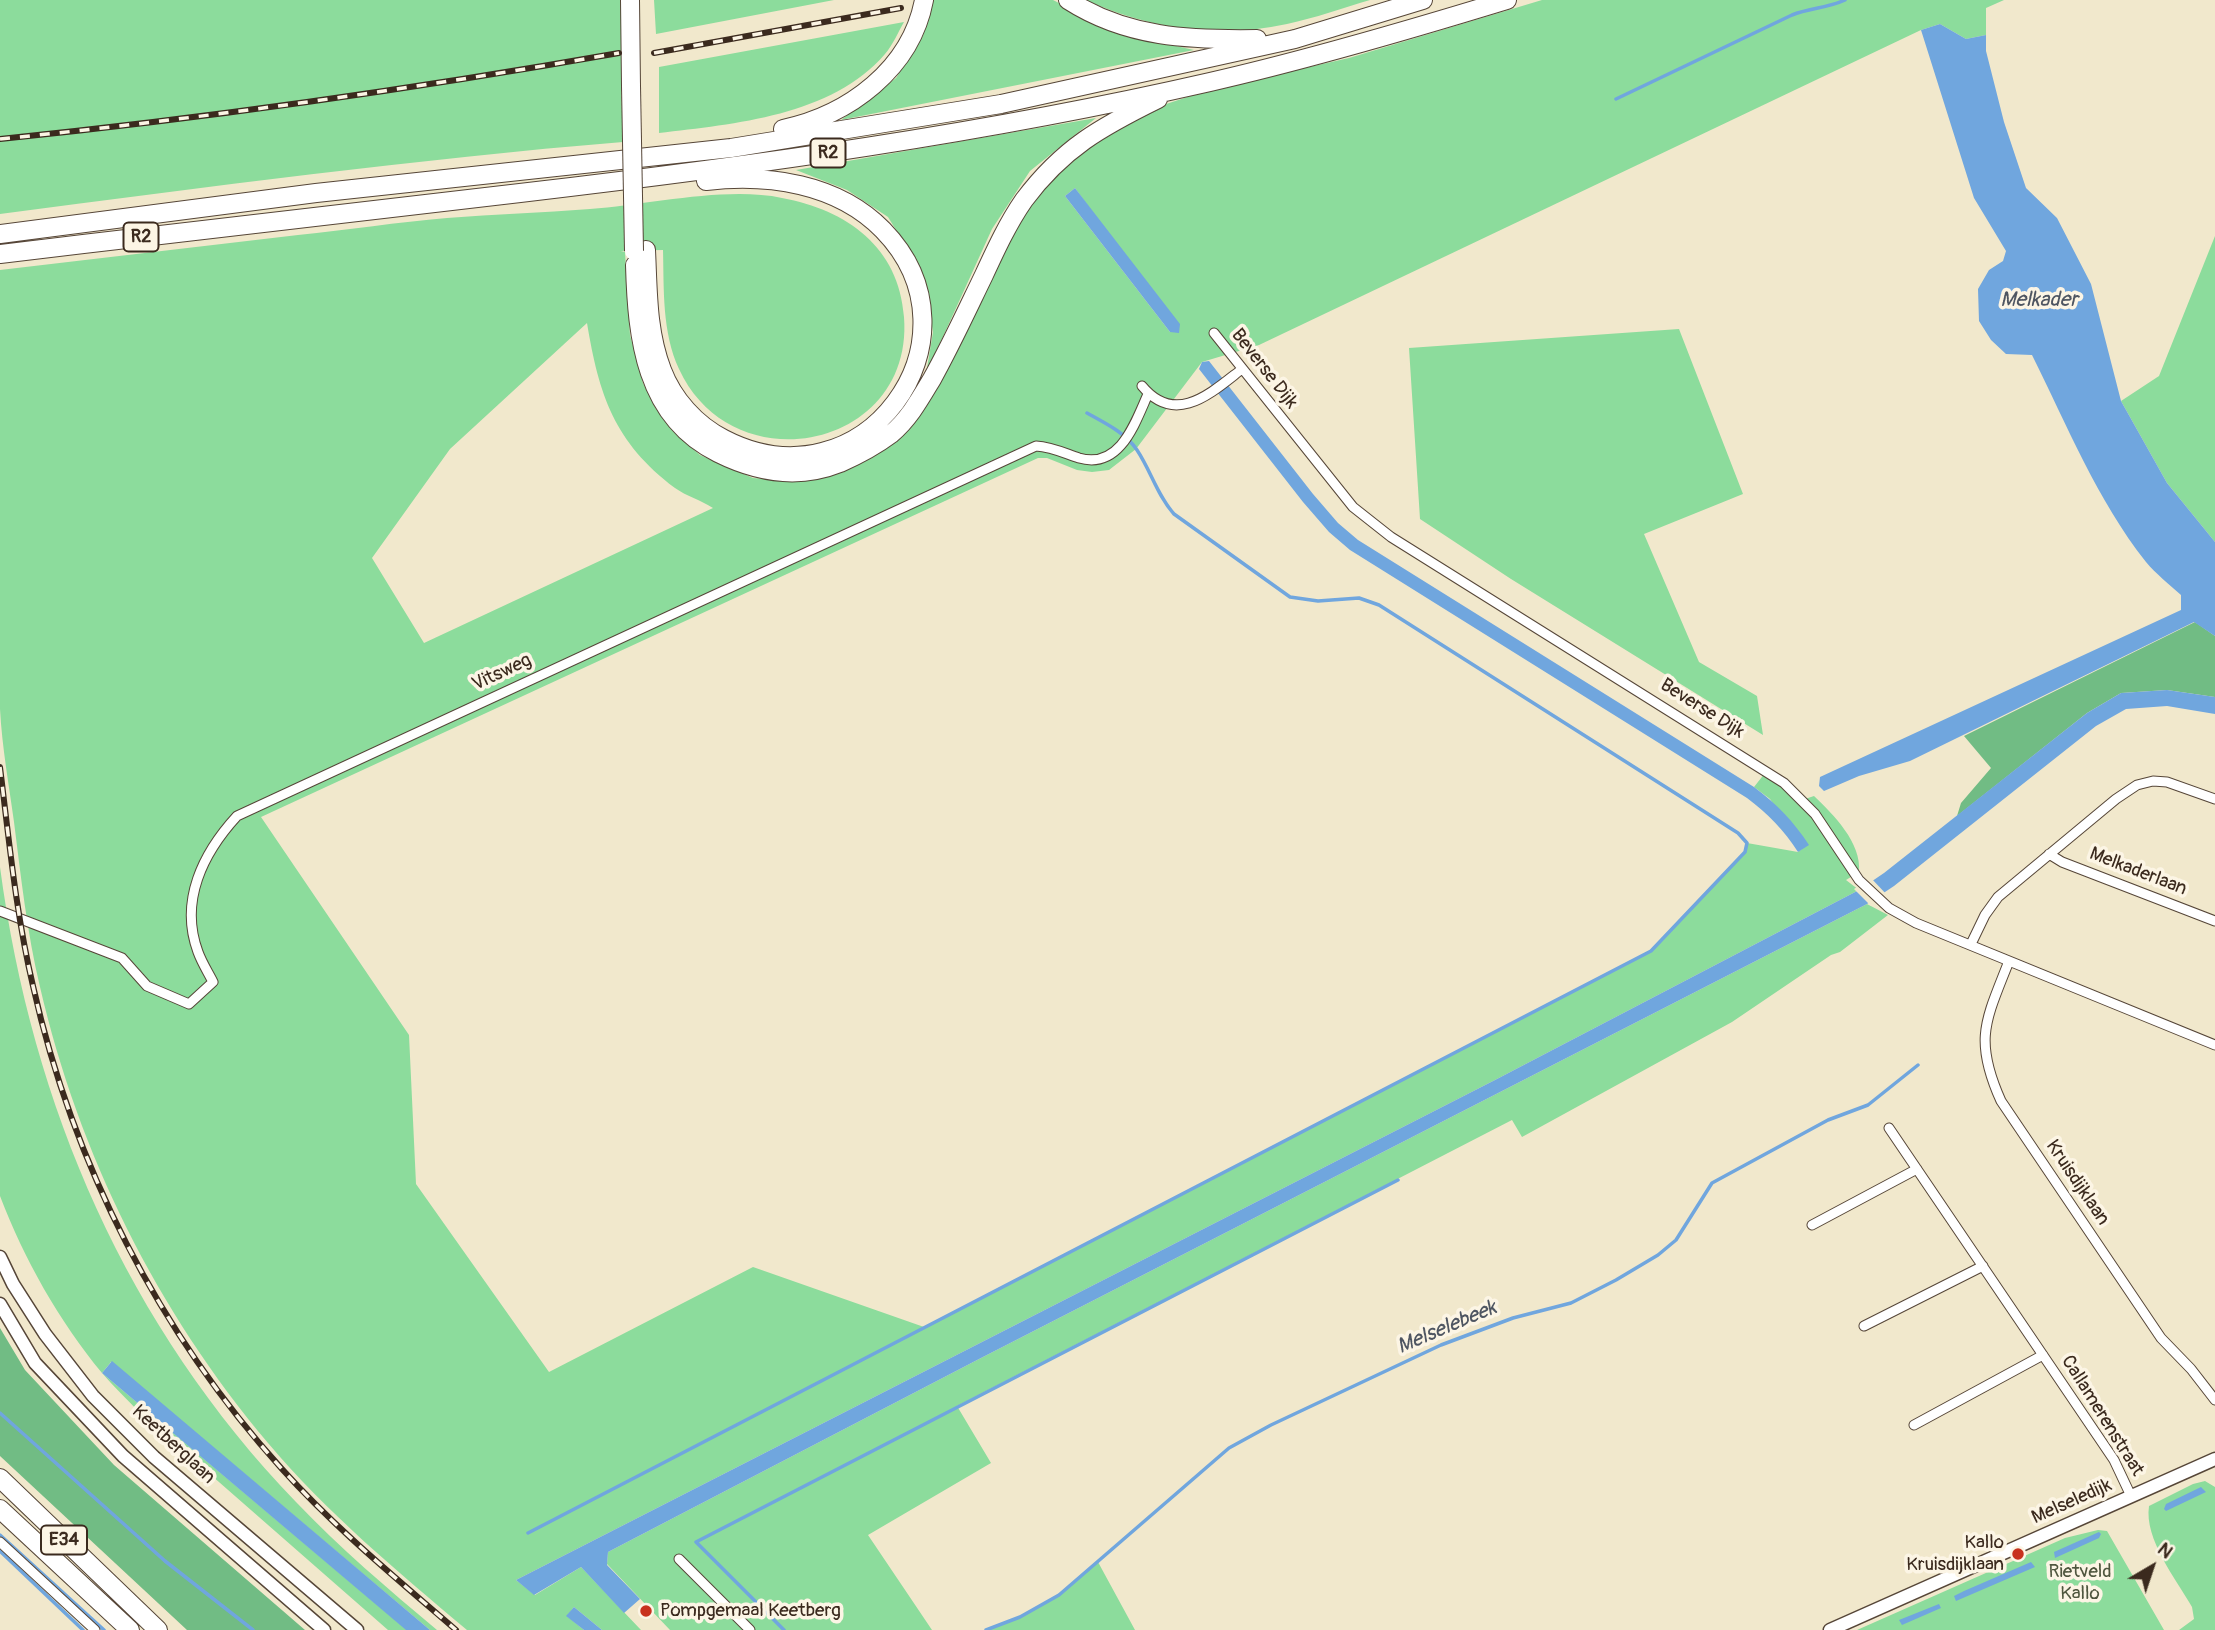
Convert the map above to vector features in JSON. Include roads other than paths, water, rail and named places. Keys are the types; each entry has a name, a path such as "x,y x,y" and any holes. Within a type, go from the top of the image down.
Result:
{"highway":[{"path":"630,0 637,86 639,334 646,364 663,404 685,429 705,447 755,469 793,474 825,469 863,453 892,433 915,409 1023,202 1065,153 1091,134 1157,100 1209,83"},
{"path":"637,86 642,0"},
{"path":"612,162 800,125 848,104 869,90 901,56 921,16 924,0"},
{"path":"1068,0 1112,22 1158,36 1198,40 1296,39"},
{"name":"R2","path":"0,233 369,187 731,148 1001,104 1296,39 1423,0"},
{"name":"R2","path":"0,254 657,177 859,149 1209,83 1346,48 1507,0"},
{"path":"444,202 589,193 751,178 784,181 835,196 853,205 874,221 906,261 917,292 922,330 914,372 897,402 877,424 833,450 790,457 762,454 738,447 714,435 694,418 674,395 663,373 654,347 640,251"},
{"name":"E34","path":"0,1478 158,1630"},
{"name":"E34","path":"0,1509 130,1630"},
{"path":"128,1601 168,1630"}],"main road":[{"name":"Keetberglaan","path":"0,1257 13,1284 45,1334 93,1396 155,1457 357,1630"},
{"path":"0,1304 35,1363 122,1457 324,1630"},
{"name":"Melseledijk","path":"1830,1630 2215,1459"}],"street":[{"name":"Beverse Dijk","path":"1214,333 1353,508 1371,523 1766,769 1815,814 1859,880 1881,902 1916,923 2215,1045"},
{"name":"Vitsweg","path":"0,911 122,958 147,986 189,1004 213,982 198,951 192,923 194,889 205,858 218,837 237,816 1036,446 1050,447 1080,458 1105,458 1123,444 1132,430 1145,390 1175,406 1192,404 1242,369"},
{"name":"Melkaderlaan","path":"1971,944 1985,915 1998,897 2137,785 2153,781 2167,782 2215,799"},
{"name":"Melkaderlaan","path":"2049,854 2062,862 2215,921"},
{"name":"Kruisdijklaan","path":"2009,961 1987,1016 1985,1035 1985,1057 2001,1101 2161,1338 2192,1369 2215,1400"},
{"name":"Callamerenstraat","path":"1889,1128 2114,1460 2132,1496"},
{"path":"1812,1225 1917,1169"},
{"path":"1864,1326 1983,1266"},
{"name":"Callamerenstraat","path":"1914,1425 2043,1355"},
{"path":"0,1542 95,1630"},
{"path":"679,1559 750,1630"}],"water":[{"name":"Melkader","path":"1940,24 1966,39 1986,35 1986,51 2004,122 2026,188 2057,218 2091,284 2121,401 2167,483 2215,542 2215,636 2194,622 1910,761 1859,776 1824,791 1819,786 1820,777 2181,610 2181,595 2146,562 2112,513 2032,355 2006,354 1991,340 1979,321 1978,289 1989,270 2003,261 2006,251 1974,198 1921,30"},
{"path":"1075,188 1180,324 1179,333 1170,332 1065,196"},
{"path":"1209,361 1313,494 1338,523 1358,540 1754,787 1784,814 1809,845 1798,852 1775,823 1747,798 1350,550 1329,532 1303,502 1199,369 1202,362"},
{"path":"2167,690 2215,697 2215,714 2167,706 2126,709 2096,726 1894,886 1867,904 608,1552 607,1565 640,1599 624,1613 581,1567 534,1595 516,1580 1495,1080 1859,890 2087,713 2121,693"},
{"path":"112,1361 430,1630 406,1630 102,1373"},
{"path":"2201,1487 2206,1492 2166,1511 2164,1509 2166,1504"},
{"path":"2099,1532 2099,1538 2055,1558 2054,1552"},
{"path":"2031,1562 2035,1567 1956,1601 1954,1596"},
{"path":"1939,1604 1941,1608 1902,1625 1899,1620"},
{"path":"574,1607 602,1630 584,1630 566,1616"}],"waterway":[{"path":"1616,99 1792,15 1845,0"},
{"path":"528,1533 1651,951 1745,852 1747,843 1738,833 1379,605 1359,598 1318,601 1290,597 1174,514 1163,499 1142,458 1127,438 1087,413"},
{"name":"Melselebeek","path":"986,1630 1020,1617 1059,1595 1229,1448 1271,1425 1441,1345 1513,1318 1571,1303 1616,1280 1658,1255 1676,1240 1712,1183 1828,1120 1868,1105 1918,1065"},
{"path":"784,1630 696,1542 1398,1180"},
{"path":"0,1413 165,1561 253,1630"},
{"path":"0,1535 104,1630"},
{"path":"0,1551 83,1630"}],"railway":[{"path":"654,53 901,8"},
{"path":"0,139 310,102 619,53"},
{"path":"0,767 22,932 50,1052 71,1117 126,1243 197,1361 282,1469 345,1532 456,1630"}],"place":[{"name":"Kallo Kruisdijklaan","path":"2018,1554"},
{"name":"Pompgemaal Keetberg","path":"646,1611"}],"park label":[{"name":"Rietveld Kallo","path":"2080,1583"}]}
